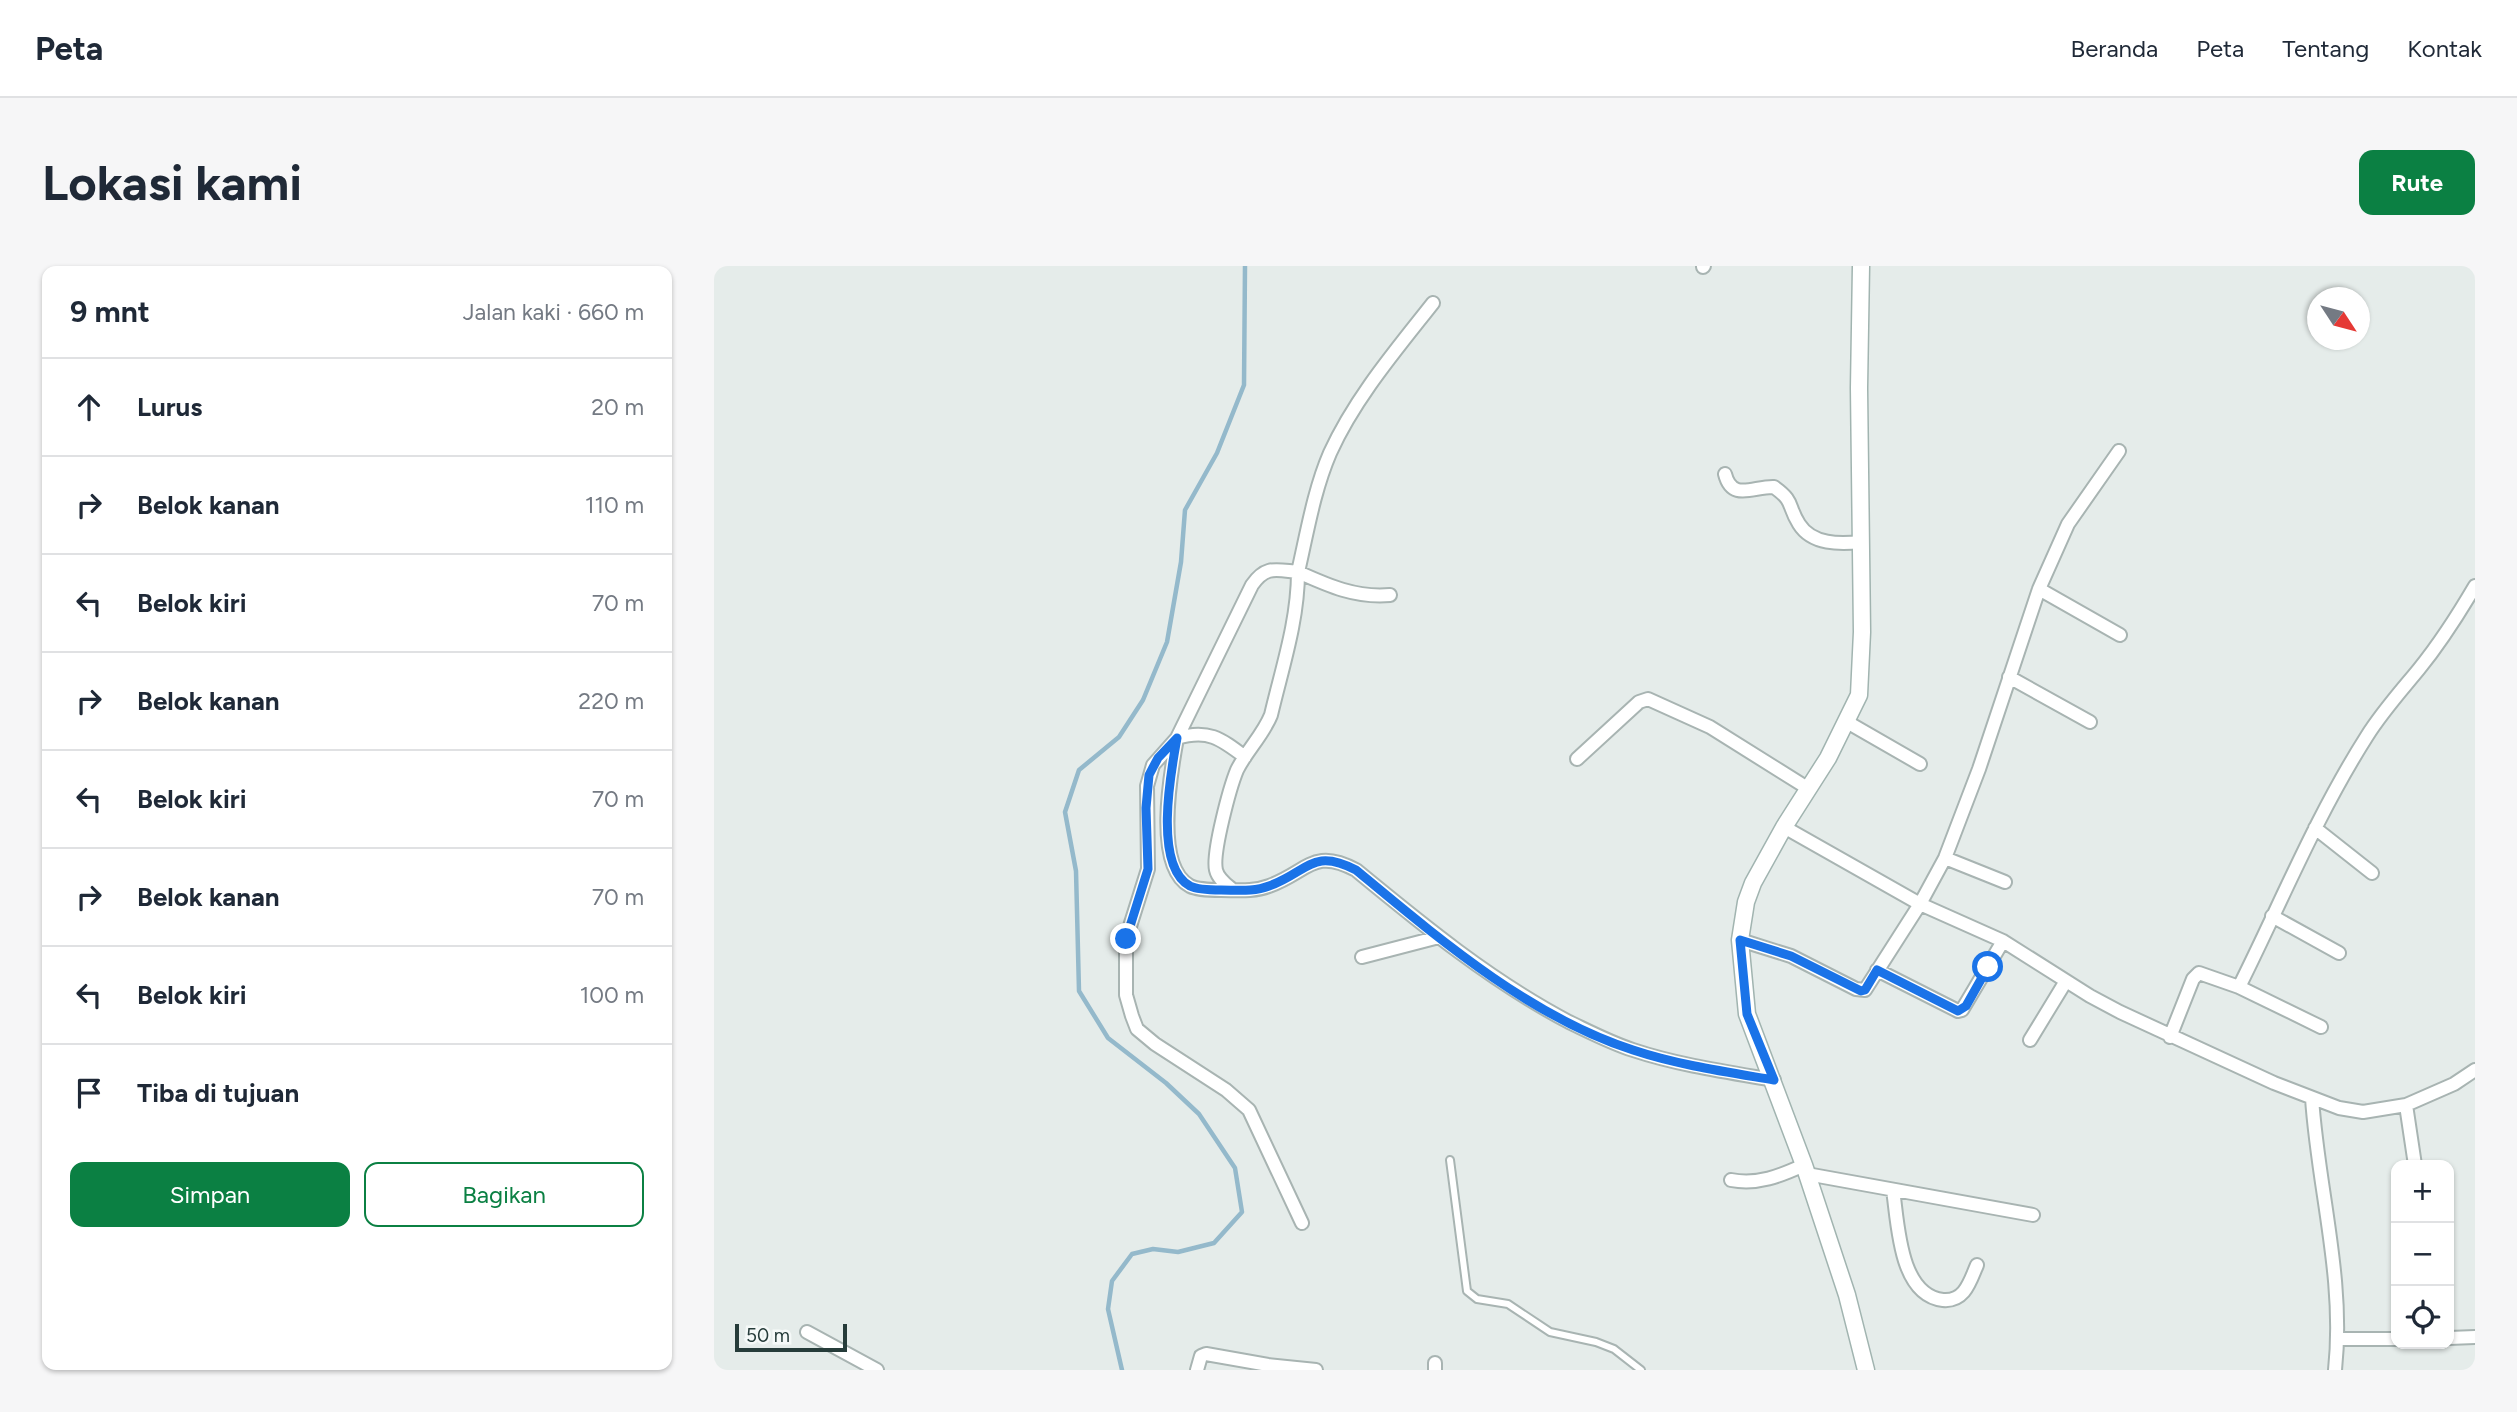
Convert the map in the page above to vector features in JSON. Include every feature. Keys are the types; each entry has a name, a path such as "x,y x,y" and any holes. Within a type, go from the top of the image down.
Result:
{"street":[{"path":"1861,266 1860,685 1847,722 1753,883 1746,902 1740,940 1747,1014 1806,1169 1847,1295 1866,1370"},
{"path":"1233,890 1216,872 1215,859 1232,785 1245,757 1271,715 1291,635 1298,572 1315,499 1329,454 1367,390 1433,303"},
{"path":"1740,940 1791,956 1861,991 1865,990 1920,904 1945,858 1979,769 2039,589 2068,524 2119,451"},
{"path":"1725,474 1732,489 1739,492 1774,487 1790,502 1799,525 1820,540 1839,544 1861,542"},
{"path":"1390,595 1371,597 1336,590 1298,572 1267,570 1259,575 1177,738 1168,783 1167,834 1176,871 1182,880 1192,887 1251,890 1269,886 1314,862 1325,859 1340,862 1356,870 1493,978 1537,1005 1630,1049 1659,1058 1774,1080"},
{"path":"2239,987 2315,828 2367,736 2390,702 2446,632 2475,586"},
{"path":"2039,589 2120,635"},
{"path":"2009,677 2090,722"},
{"path":"1577,759 1639,702 1648,699 1710,727 1809,789"},
{"path":"1847,722 1920,764"},
{"path":"1245,757 1217,737 1193,733 1177,738 1153,765 1147,786 1148,869 1126,939 1126,995 1137,1028 1155,1044 1226,1090 1249,1110 1302,1223"},
{"path":"1784,827 1920,904 2003,941 2090,996 2170,1037 2312,1098 2353,1112 2406,1105 2454,1084 2475,1070"},
{"path":"2315,828 2372,873"},
{"path":"1945,858 2005,882"},
{"path":"2272,916 2339,953"},
{"path":"1362,957 1438,937"},
{"path":"1877,970 1958,1011 1962,1010 2003,941"},
{"path":"2170,1037 2193,979 2199,973 2239,987 2321,1027"},
{"path":"2030,1040 2066,981"},
{"path":"2312,1098 2332,1238 2337,1339 2335,1370"},
{"path":"2406,1105 2413,1160"},
{"path":"1731,1180 1756,1182 1806,1169 1894,1189 2033,1215"},
{"path":"1894,1189 1907,1266 1913,1281 1924,1293 1947,1300 1960,1297 1978,1265"},
{"path":"807,1332 877,1370"},
{"path":"2454,1338 2475,1338"},
{"path":"2337,1339 2391,1339"},
{"path":"1197,1370 1200,1356 1206,1354 1316,1370"}],"lane":[{"path":"1450,1160 1467,1292 1477,1299 1508,1304 1550,1332 1596,1342 1614,1349 1641,1370"}],"waterway":[{"path":"1122,1370 1108,1309 1112,1281 1132,1254 1153,1249 1178,1252 1214,1243 1242,1212 1235,1168 1199,1114 1166,1083 1108,1038 1079,991 1076,871 1065,812 1079,770 1119,737 1143,700 1167,642 1181,562 1185,510 1217,453 1244,385 1245,266"}],"route":[{"path":"1126,939 1148,869 1146,808 1149,775 1158,758 1177,738 1168,783 1167,834 1176,871 1182,880 1192,887 1251,890 1269,886 1314,862 1325,859 1340,862 1356,870 1493,978 1582,1028 1630,1049 1659,1058 1774,1080 1747,1014 1740,940 1791,956 1861,991 1865,990 1877,970 1958,1011 1966,1006 1988,967"}]}
